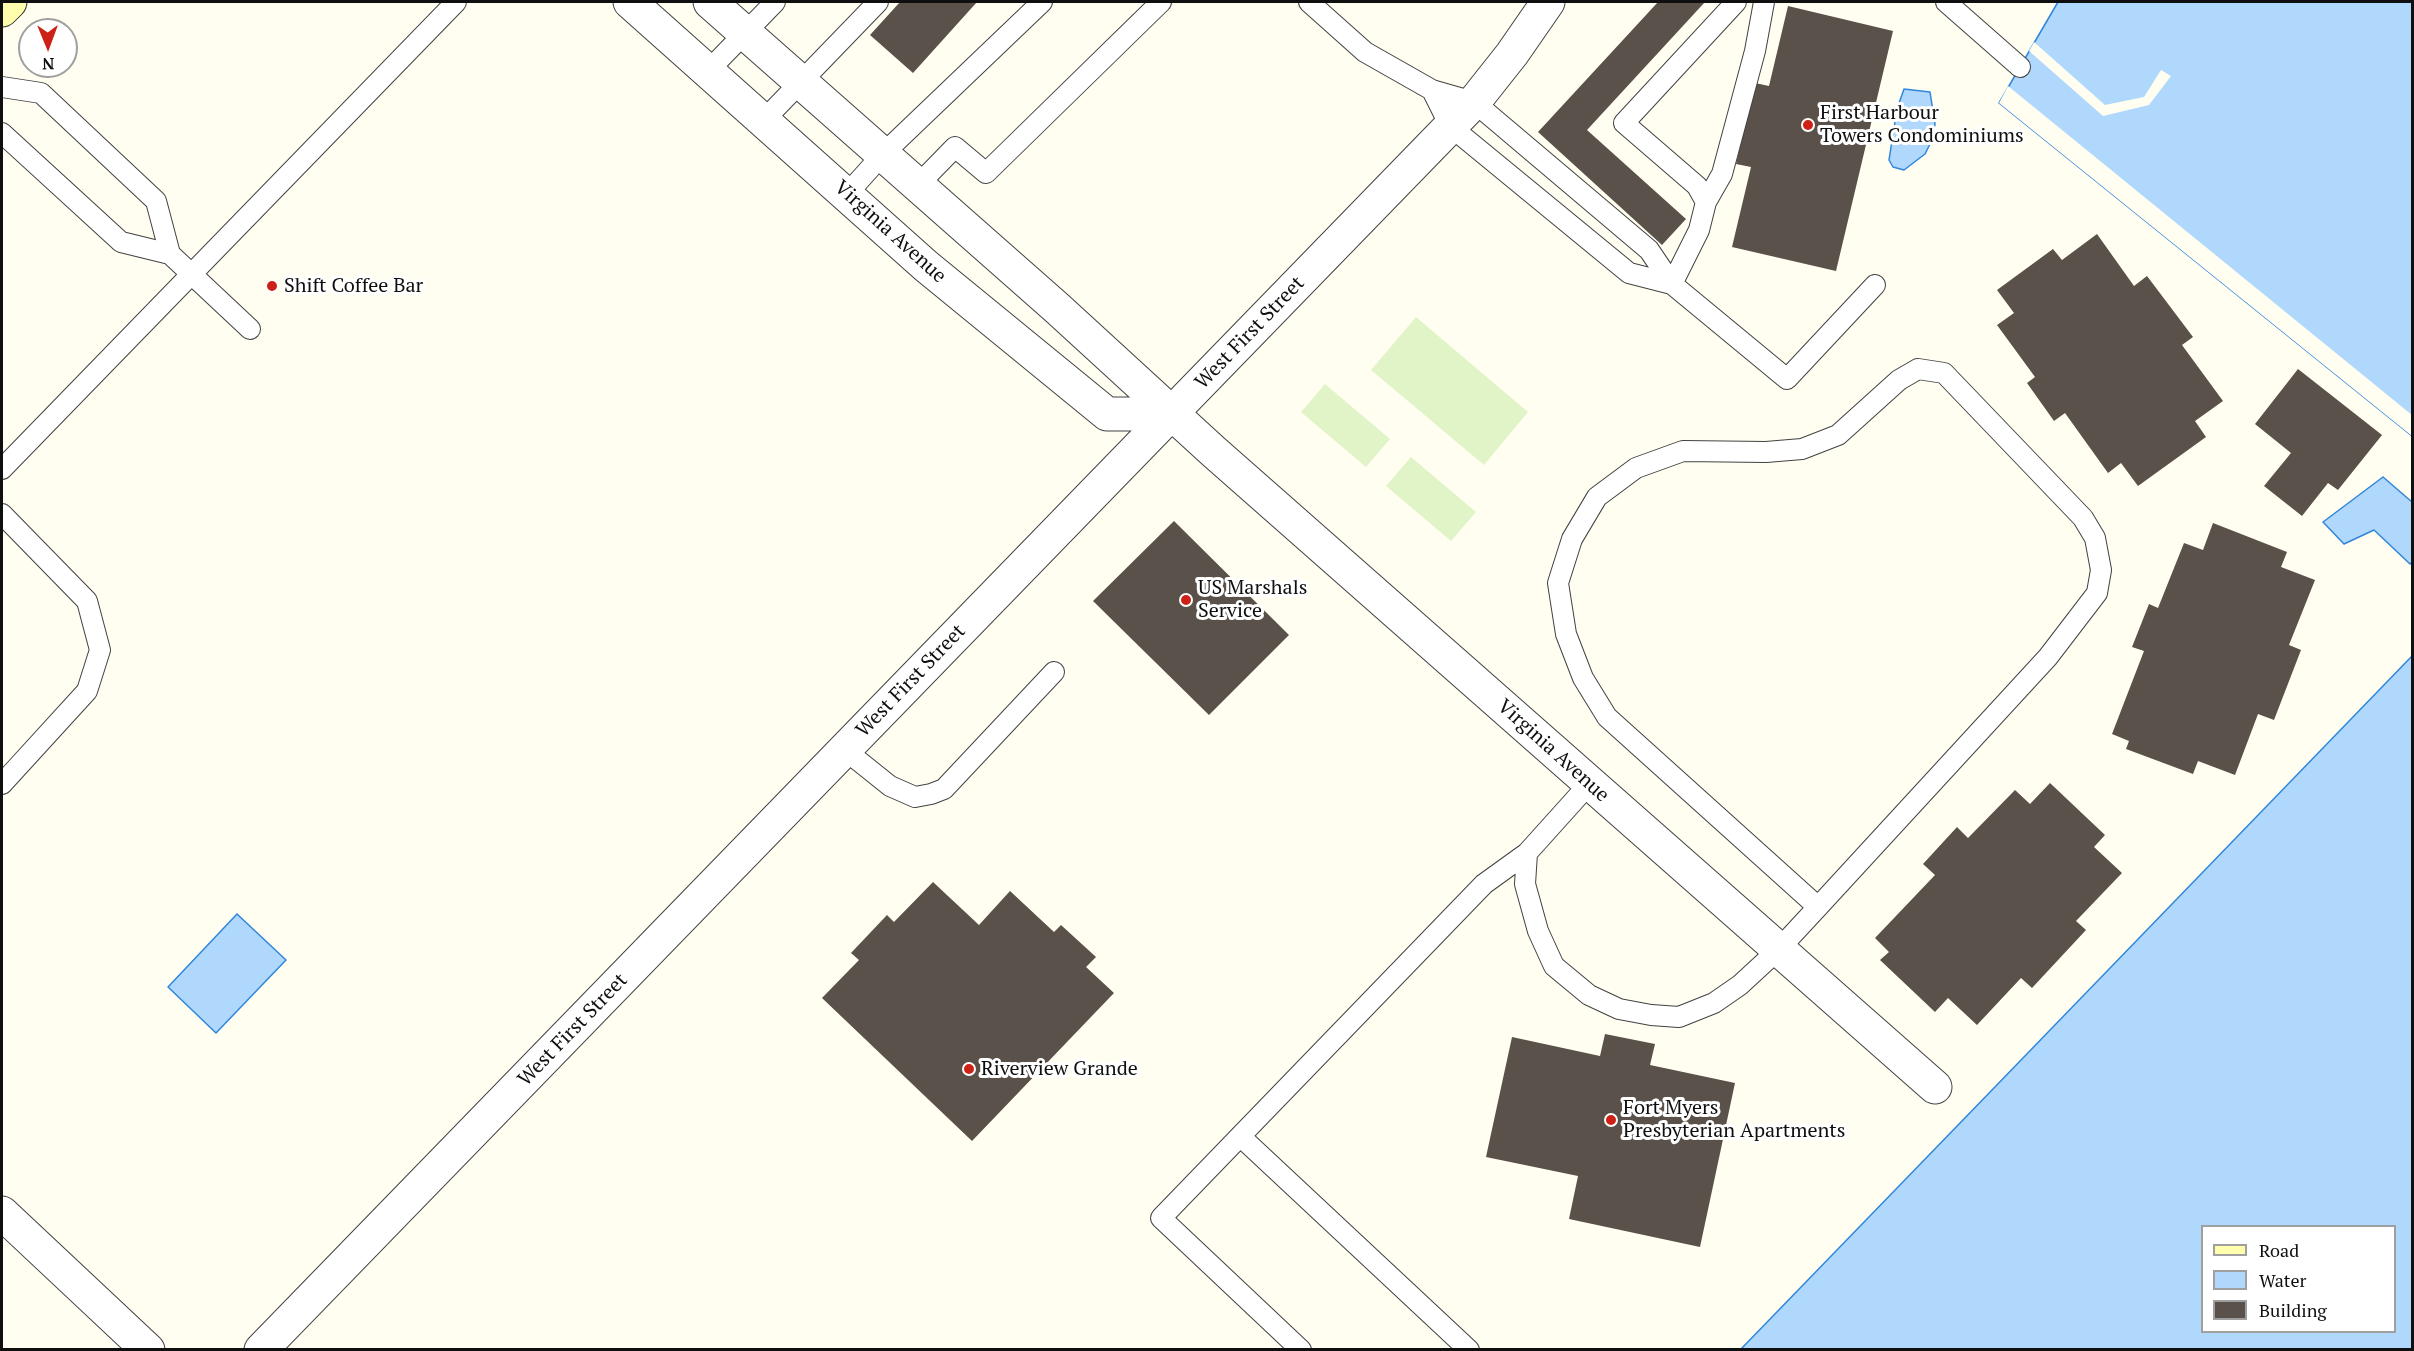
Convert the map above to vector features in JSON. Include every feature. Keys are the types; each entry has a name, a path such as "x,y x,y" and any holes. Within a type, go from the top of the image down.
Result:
{"main road":[{"path":"2,10 10,2"}],"street":[{"name":"Virginia Avenue","path":"630,2 926,266 1107,414 1172,414"},
{"name":"Virginia Avenue","path":"710,2 918,185 1172,414 1935,1087"},
{"name":"West First Street","path":"261,1350 1474,102 1512,54 1548,2"},
{"path":"2,1213 148,1350"}],"lane":[{"path":"2,470 456,2"},
{"path":"708,71 775,2"},
{"path":"764,120 878,2"},
{"path":"847,195 883,154 1042,2"},
{"path":"918,185 955,147 986,173 1161,2"},
{"path":"1309,2 1365,52 1432,90 1474,102 1649,250 1672,284 1787,379 1875,285"},
{"path":"1706,202 1697,186 1624,123 1736,2"},
{"path":"1672,284 1699,230 1706,202 1722,174 1755,51 1764,2"},
{"path":"1946,2 2020,67"},
{"path":"2,87 41,93 156,201 170,254"},
{"path":"1432,90 1450,126 1629,273 1672,284"},
{"path":"2,133 121,243 170,254 250,329"},
{"path":"1527,853 1525,884 1538,931 1554,966 1589,995 1619,1009 1651,1016 1679,1017 1714,1003 1740,985 1779,950 2048,657 2097,593 2101,570 2095,538 2083,518 1944,373 1918,369 1899,380 1838,435 1802,449 1766,452 1683,451 1636,468 1597,497 1572,539 1558,583 1566,634 1583,678 1607,717 1818,906"},
{"path":"2,514 87,601 100,650 87,691 2,784"},
{"path":"845,750 890,786 915,797 931,795 945,789 1054,672"},
{"path":"1302,1350 1161,1218 1484,884 1527,853 1590,783"},
{"path":"1240,1136 1469,1350"}],"green space":[{"path":"1416,317 1528,412 1484,465 1371,370"},
{"path":"1325,384 1390,439 1366,467 1301,412"},
{"path":"1411,457 1476,512 1451,541 1386,486"}],"water":[{"path":"2058,2 2412,2 2412,436 1999,103"},
{"path":"1904,89 1930,92 1935,124 1931,142 1925,154 1904,170 1893,167 1889,160 1897,109"},
{"path":"2383,477 2412,502 2412,562 2410,564 2374,530 2344,544 2323,522"},
{"path":"2412,656 2412,1349 1741,1349"},
{"path":"237,914 286,960 216,1033 168,987"}],"pier":[{"path":"2034,42 2105,105 2144,97 2161,70 2171,76 2149,105 2103,116 2029,51"},
{"path":"2008,86 2412,415 2412,436 1999,103"}],"building":[{"path":"900,2 977,2 913,73 870,35"},
{"path":"1658,2 1705,2 1587,130 1686,219 1662,245 1538,132"},
{"name":"First Harbour Towers Condominiums","path":"1788,6 1893,31 1836,271 1732,247 1751,167 1736,164 1755,83 1769,86"},
{"path":"2097,234 2134,286 2147,276 2193,337 2182,345 2223,401 2195,421 2206,437 2138,486 2121,463 2108,473 2065,413 2054,421 2027,383 2035,377 1997,325 2014,313 1997,290 2053,249 2062,260"},
{"path":"2298,369 2382,435 2338,490 2328,483 2302,516 2264,486 2291,453 2255,424"},
{"path":"1174,521 1289,635 1209,715 1093,601"},
{"path":"2213,523 2287,552 2281,567 2315,580 2289,645 2301,650 2274,720 2258,714 2235,775 2198,761 2193,774 2126,749 2129,741 2112,734 2144,651 2132,647 2149,604 2158,608 2184,543 2203,550"},
{"path":"2050,783 2105,835 2094,847 2122,873 2076,921 2086,930 2032,988 2021,978 1977,1025 1948,998 1935,1012 1880,960 1889,952 1875,938 1935,875 1923,864 1957,827 1968,838 2015,790 2030,804"},
{"name":"Riverview Grande","path":"933,882 979,925 1010,891 1054,932 1061,925 1096,957 1086,967 1114,993 972,1141 822,998 859,960 851,953 887,915 894,922"},
{"name":"Fort Myers Presbyterian Apartments","path":"1605,1034 1655,1044 1650,1065 1735,1083 1700,1247 1569,1219 1578,1176 1486,1157 1512,1037 1600,1056"}],"place":[{"name":"First Harbour Towers Condominiums","path":"1808,125"},
{"name":"Shift Coffee Bar","path":"272,286"},
{"name":"US Marshals Service","path":"1186,600"},
{"name":"Riverview Grande","path":"969,1069"},
{"name":"Fort Myers Presbyterian Apartments","path":"1611,1120"}]}
